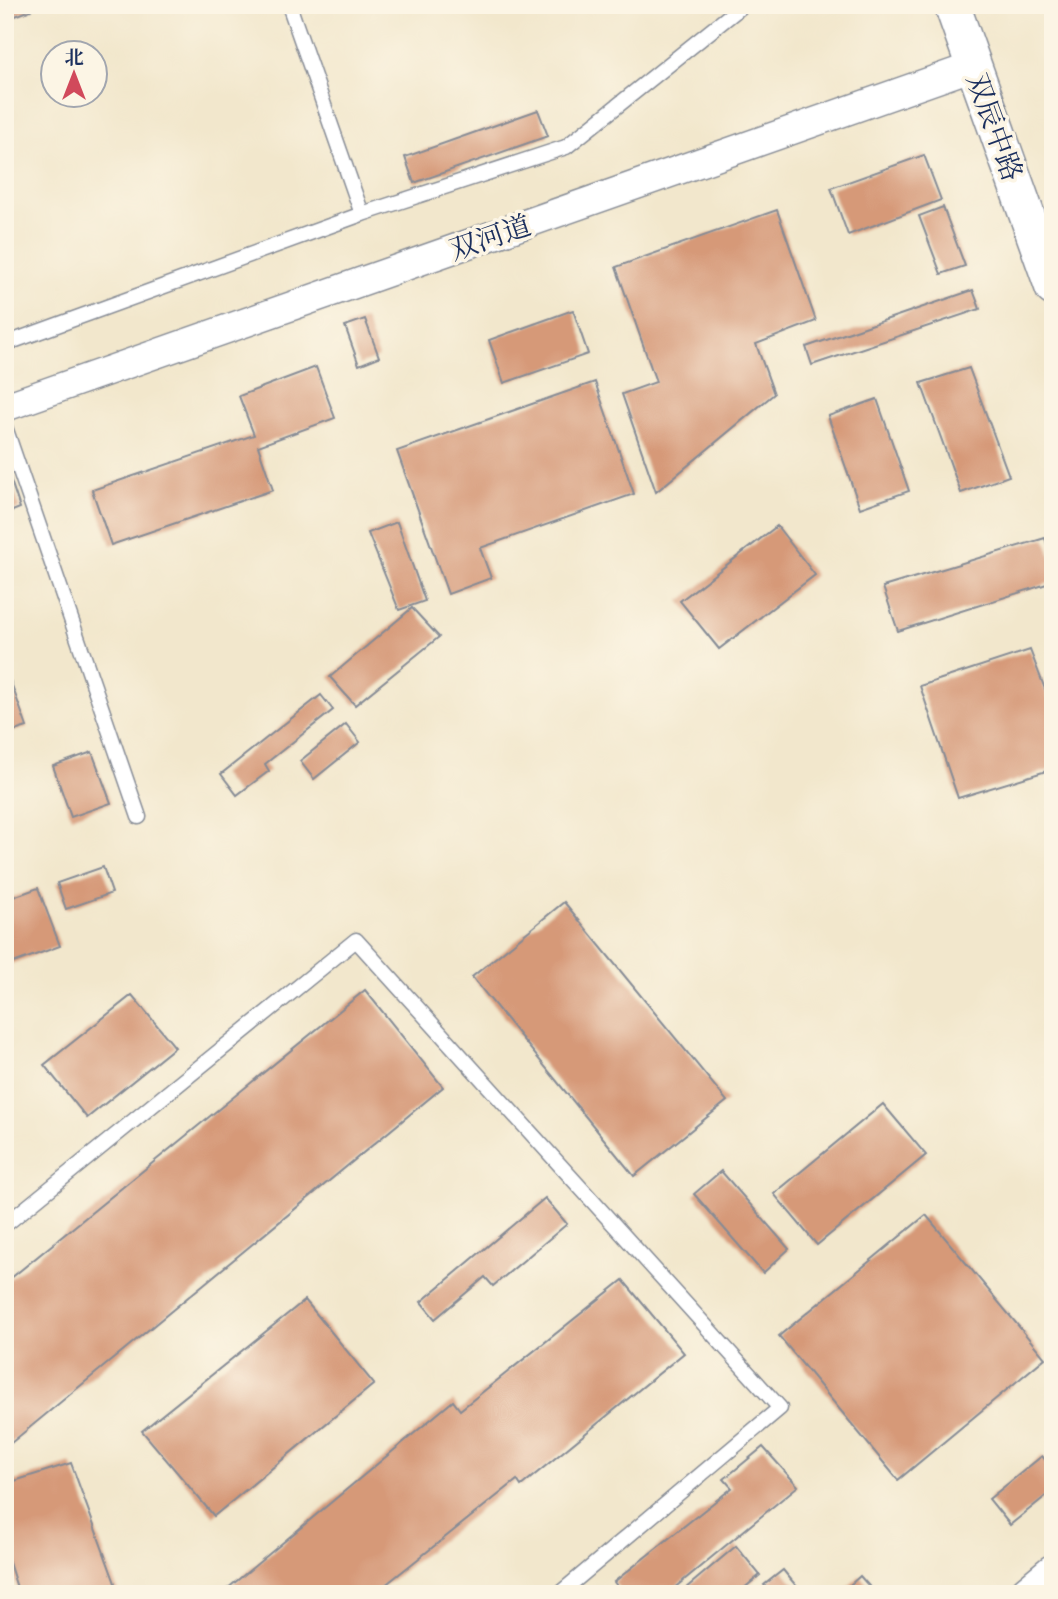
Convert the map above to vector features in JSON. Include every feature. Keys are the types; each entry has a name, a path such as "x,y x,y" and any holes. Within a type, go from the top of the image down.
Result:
{"main road":[{"path":"1029,1594 1053,1574"}],"street":[{"name":"双辰中路","path":"952,5 1053,288"},
{"name":"双河道","path":"5,407 974,66"}],"lane":[{"path":"289,5 362,214"},
{"path":"5,344 362,214 566,148 743,5"},
{"path":"5,427 139,817"},
{"path":"5,1225 356,940 780,1408 559,1594"}],"building":[{"path":"5,5 29,5 31,10 5,20"},
{"path":"538,110 548,136 414,183 405,157"},
{"path":"924,155 941,200 848,235 831,188"},
{"path":"943,207 965,266 941,274 919,216"},
{"path":"777,210 816,321 756,344 774,394 656,492 622,394 656,382 616,267"},
{"path":"973,290 980,309 812,365 806,347"},
{"path":"573,310 588,354 504,383 489,340"},
{"path":"365,319 379,357 359,365 345,326"},
{"path":"316,367 335,418 258,446 273,490 111,545 92,490 254,435 239,396"},
{"path":"969,368 1009,476 961,493 921,383"},
{"path":"595,382 634,494 480,548 491,578 448,594 397,451"},
{"path":"877,399 909,491 860,508 828,416"},
{"path":"5,472 8,472 20,508 5,514"},
{"path":"397,522 425,601 399,610 368,533"},
{"path":"777,526 815,575 719,649 680,601"},
{"path":"1045,538 1053,562 1053,582 898,631 883,587"},
{"path":"412,608 439,637 355,705 330,677"},
{"path":"1030,650 1053,710 1053,769 958,798 920,686"},
{"path":"5,666 27,727 5,734"},
{"path":"321,695 333,710 265,764 269,771 237,795 221,774"},
{"path":"346,724 360,742 314,779 300,761"},
{"path":"92,752 111,803 71,817 53,766"},
{"path":"103,867 112,893 66,909 57,883"},
{"path":"38,888 60,946 5,966 5,900"},
{"path":"564,902 727,1101 634,1176 472,977"},
{"path":"365,990 443,1087 5,1448 5,1283"},
{"path":"132,995 175,1047 87,1118 44,1065"},
{"path":"883,1104 926,1155 817,1245 774,1194"},
{"path":"721,1171 789,1249 763,1273 694,1194"},
{"path":"545,1198 567,1224 493,1286 485,1277 435,1319 421,1302"},
{"path":"926,1215 1045,1358 898,1480 779,1336"},
{"path":"623,1280 684,1353 521,1486 517,1480 374,1594 221,1594 453,1401 460,1410"},
{"path":"305,1300 374,1384 214,1516 142,1431"},
{"path":"763,1447 798,1486 667,1594 623,1594 614,1582 732,1488 724,1479"},
{"path":"1042,1456 1053,1469 1053,1490 1010,1525 989,1499"},
{"path":"71,1463 119,1594 19,1594 5,1550 5,1484"},
{"path":"736,1546 760,1575 737,1594 679,1594"},
{"path":"783,1570 803,1594 771,1594 764,1585"},
{"path":"860,1576 876,1594 840,1594"}]}
